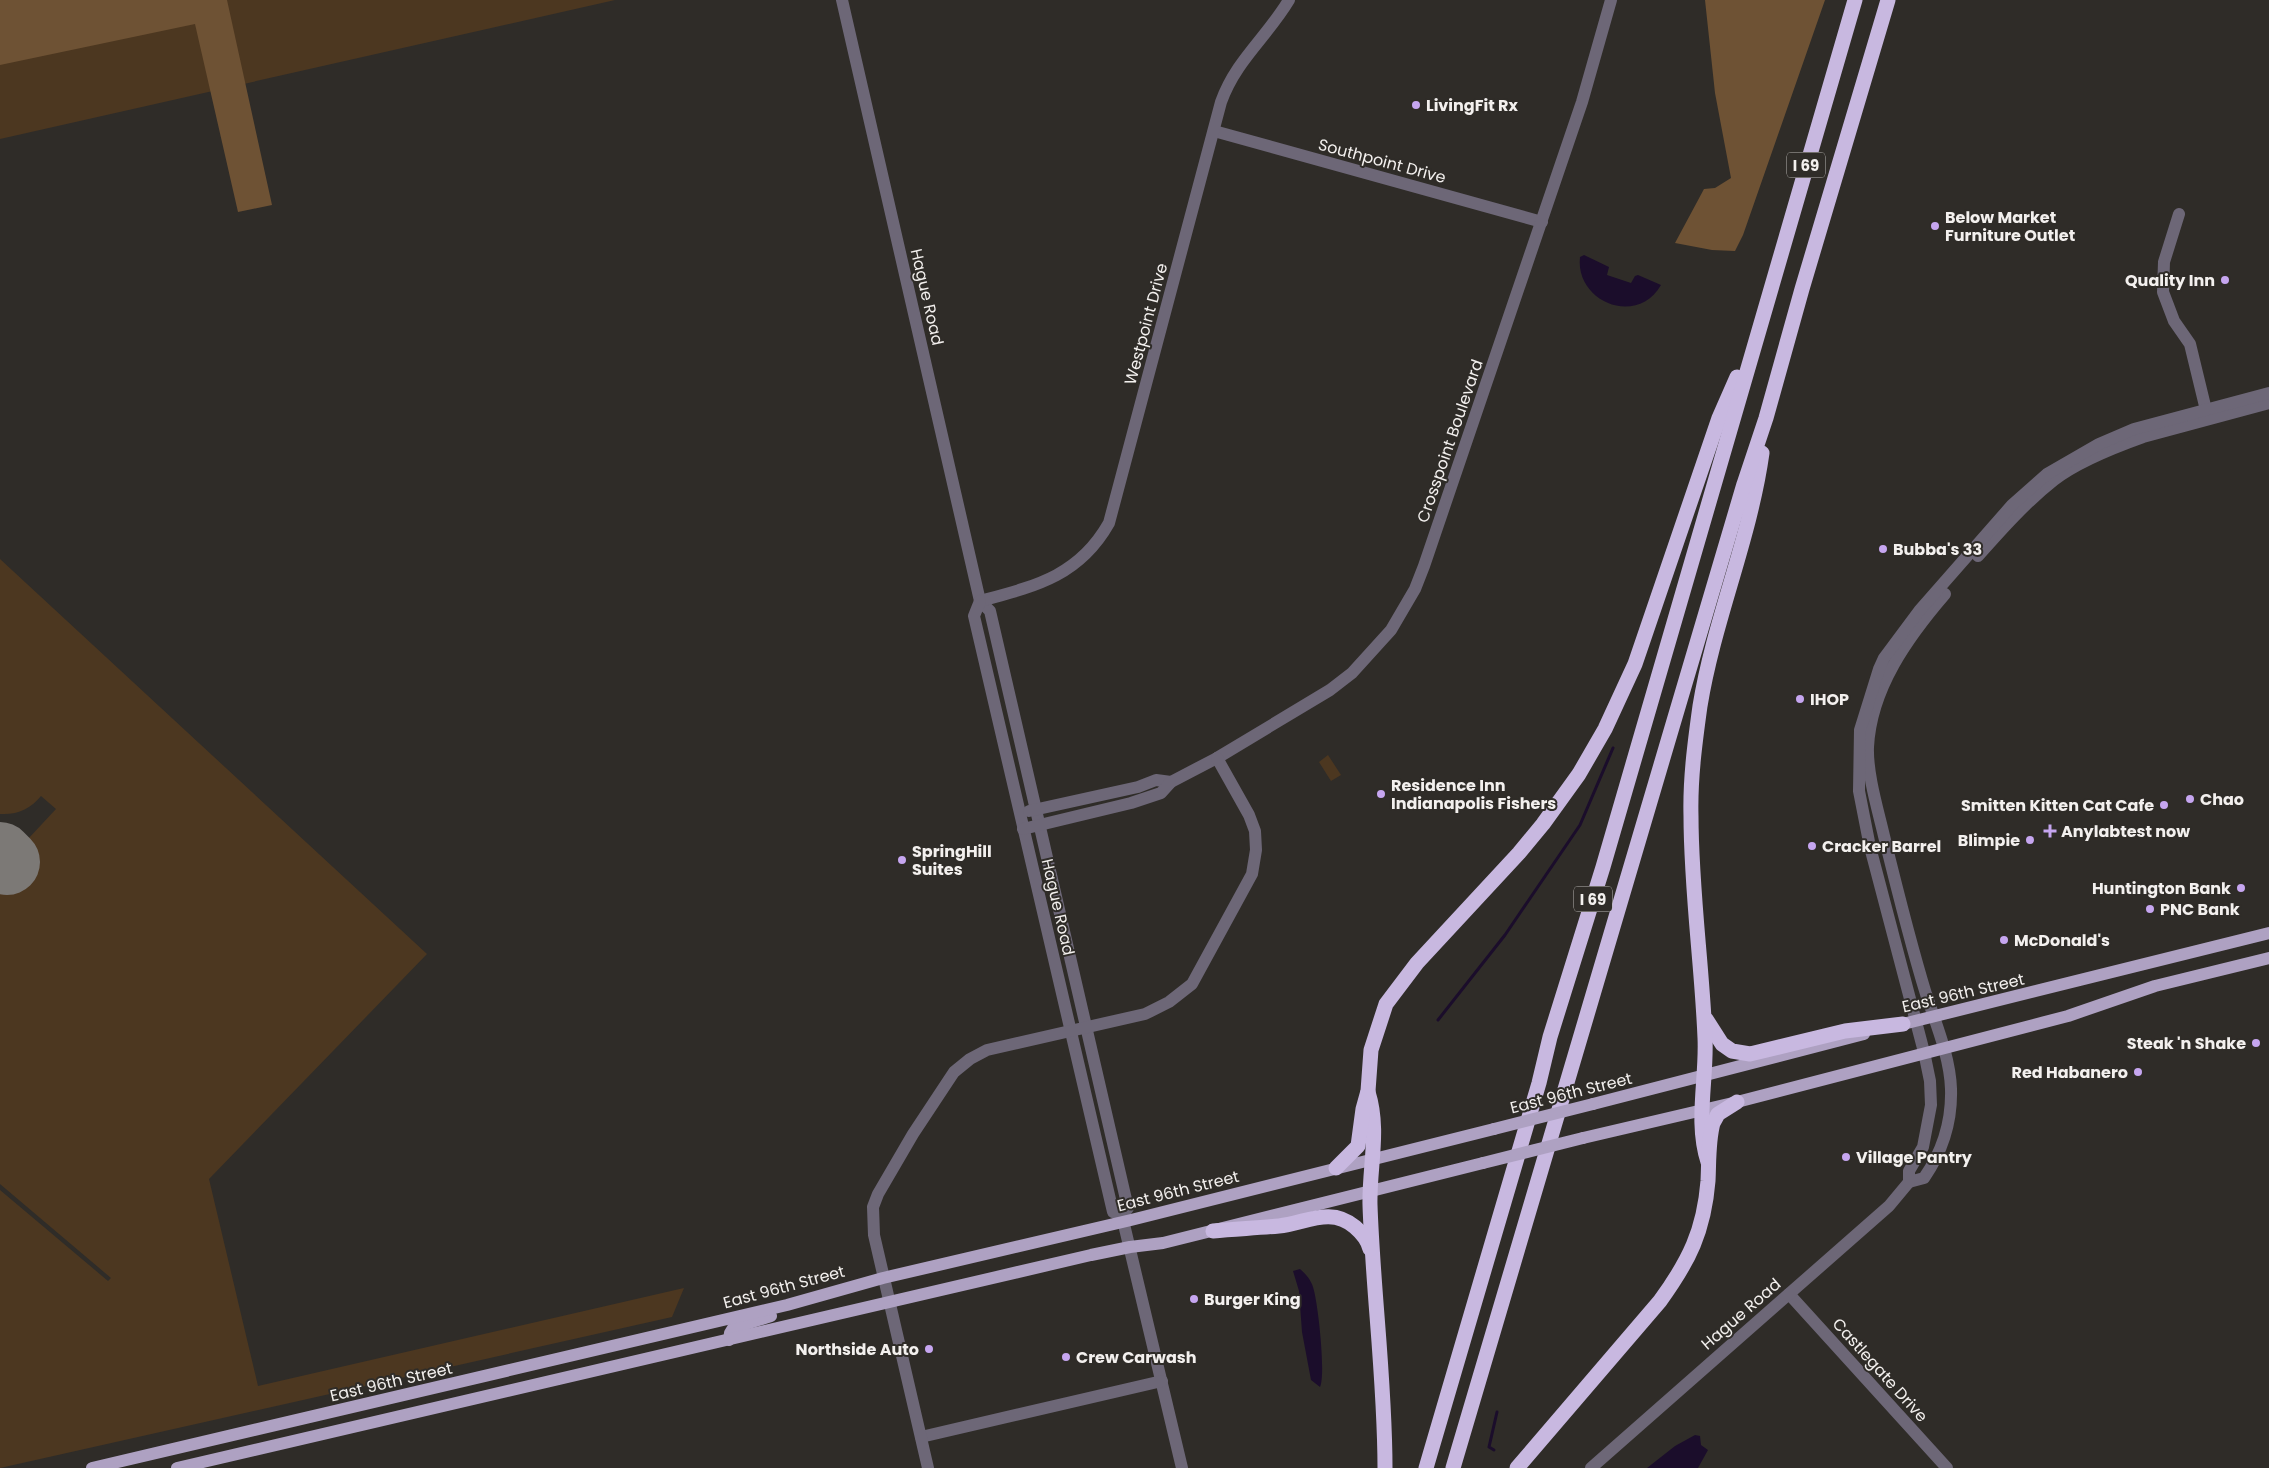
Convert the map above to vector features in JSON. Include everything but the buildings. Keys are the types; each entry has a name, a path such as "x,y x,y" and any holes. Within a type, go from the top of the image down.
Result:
{"highway":[{"name":"I 69","path":"1426,1468 1536,1092 1550,1037 1734,421 1758,330 1855,0"},
{"name":"I 69","path":"1453,1468 1744,484 1766,418 1802,289 1888,0"},
{"path":"1336,1168 1349,1158 1358,1146 1363,1109 1368,1091 1371,1050 1386,1004 1417,963 1519,853 1543,824 1579,774 1605,729 1636,664 1719,418 1758,330"},
{"path":"1708,1162 1703,1146 1703,1015 1691,843 1692,782 1696,742 1711,654 1757,489 1766,418"},
{"path":"1703,1015 1712,1032 1722,1044 1732,1051 1750,1054 1845,1031 1910,1022"},
{"path":"1368,1091 1373,1107 1375,1145 1370,1191 1384,1419 1384,1468"},
{"path":"1517,1468 1660,1301 1680,1273 1691,1254 1698,1232 1708,1182 1708,1162 1713,1123 1718,1114 1736,1102"},
{"path":"1213,1231 1281,1226 1327,1215 1334,1216 1346,1221 1362,1234 1369,1244 1373,1261"}],"main road":[{"name":"East 96th Street","path":"92,1468 788,1305 883,1278 1494,1129 1910,1022 1936,1024 2269,934"},
{"path":"176,1468 888,1302 1130,1247 1163,1243 1213,1231 1702,1108 1736,1102 2068,1016 2154,986 2269,958"},
{"path":"730,1340 730,1333 733,1328 770,1316 788,1305"},
{"path":"438,1407 478,1390 539,1375 545,1371 544,1362"}],"street":[{"name":"Hague Road","path":"842,0 980,601 990,611 1040,825 1128,1208 1123,1219 1113,1212 974,616 980,601"},
{"name":"Westpoint Drive","path":"980,601 1049,581 1065,572 1092,549 1109,522 1229,81 1240,63 1282,13 1289,0"},
{"name":"Crosspoint Boulevard","path":"1024,829 1161,793 1171,782 1218,758 1342,681 1376,648 1404,610 1424,566 1542,222 1582,102 1611,0"},
{"name":"Southpoint Drive","path":"1214,131 1542,222"},
{"path":"2179,214 2164,262 2163,292 2174,321 2190,344 2206,410"},
{"name":"Hague Road","path":"1591,1468 1889,1206 1909,1182 1910,1170 1923,1147 1931,1106 1930,1081 1920,1034 1910,1022 1870,847 1860,791 1860,730 1884,658 1919,611 2012,505 2047,474 2099,444 2134,429 2269,393"},
{"name":"Hague Road","path":"1909,1182 1924,1178 1932,1166 1947,1130 1950,1084 1943,1047 1892,869 1877,805 1868,748 1877,707 1897,657 1927,616 1988,545 2033,499 2064,473 2137,439 2269,403"},
{"path":"928,1468 874,1236 873,1207 885,1180 954,1072 981,1052 1152,1012 1186,990 1195,980 1252,874 1256,850 1255,831 1250,815 1218,758"},
{"name":"Crosspoint Boulevard","path":"1020,813 1138,787 1156,780 1171,782"},
{"path":"1123,1219 1182,1468"},
{"name":"Castlegate Drive","path":"1789,1294 1947,1468"},
{"path":"921,1437 1162,1382"}],"shaded area":[{"path":"0,0 615,0 0,139"},
{"path":"0,0 227,0 272,205 238,212 195,24 0,65"},
{"path":"1705,0 1825,0 1743,235 1735,251 1712,250 1675,243 1704,189 1715,188 1731,178 1715,93"},
{"path":"1584,255 1609,267 1607,275 1631,283 1635,276 1638,275 1661,285 1650,298 1638,305 1610,304 1597,297 1587,286 1581,273 1580,257"},
{"path":"0,559 427,954 209,1179 258,1386 684,1288 672,1317 0,1468 0,1190 108,1281 111,1278 0,1184 0,869 56,809 41,796 23,810 0,814"},
{"path":"1328,755 1341,775 1331,781 1319,762"},
{"path":"1300,1269 1308,1277 1315,1295 1322,1354 1322,1380 1320,1387 1311,1380 1302,1332 1299,1291 1293,1271"},
{"path":"1695,1435 1700,1436 1701,1445 1708,1450 1698,1468 1647,1468 1675,1446"}],"waterway":[{"path":"1438,1020 1505,935 1580,825 1613,748"},
{"path":"1494,1450 1489,1447 1497,1412"}],"runway":[{"path":"0,855 7,862"}],"place":[{"name":"LivingFit Rx","path":"1416,105"},
{"name":"Below Market Furniture Outlet","path":"1935,226"},
{"name":"Quality Inn","path":"2225,280"},
{"name":"Bubba's 33","path":"1883,549"},
{"name":"IHOP","path":"1800,699"},
{"name":"Residence Inn Indianapolis Fishers","path":"1381,794"},
{"name":"Chao","path":"2190,799"},
{"name":"Smitten Kitten Cat Cafe","path":"2164,805"},
{"name":"Anylabtest now","path":"2050,831"},
{"name":"Blimpie","path":"2030,840"},
{"name":"Cracker Barrel","path":"1812,846"},
{"name":"SpringHill Suites","path":"902,860"},
{"name":"Huntington Bank","path":"2241,888"},
{"name":"PNC Bank","path":"2150,909"},
{"name":"McDonald's","path":"2004,940"},
{"name":"Steak 'n Shake","path":"2256,1043"},
{"name":"Red Habanero","path":"2138,1072"},
{"name":"Village Pantry","path":"1846,1157"},
{"name":"Burger King","path":"1194,1299"},
{"name":"Northside Auto","path":"929,1349"},
{"name":"Crew Carwash","path":"1066,1357"}]}
